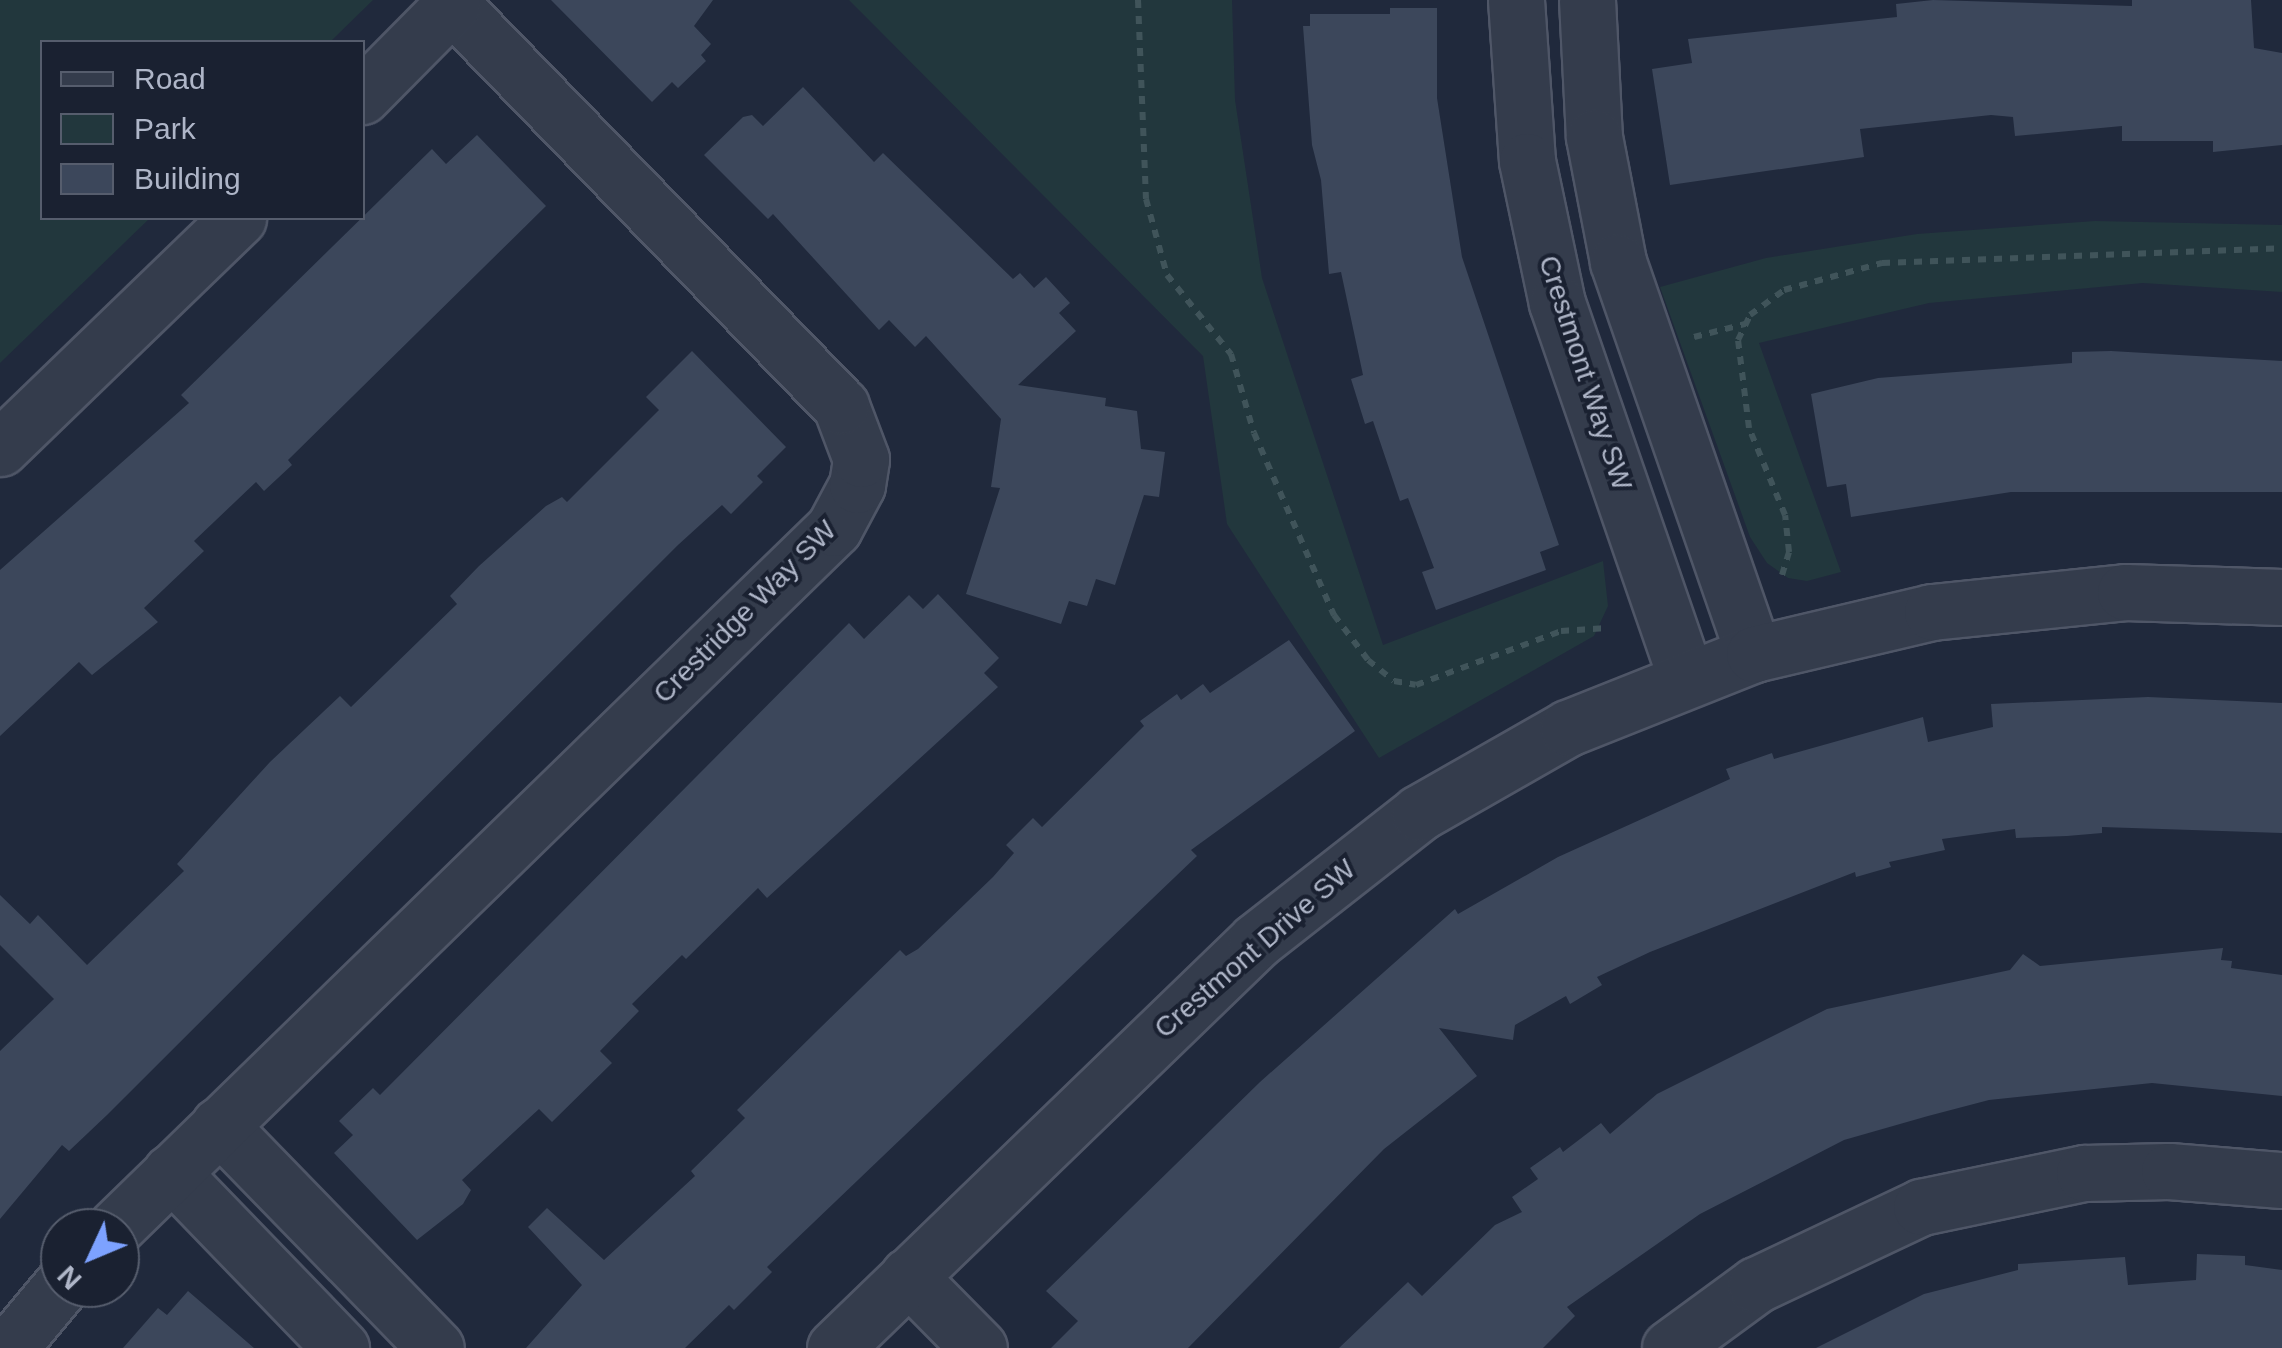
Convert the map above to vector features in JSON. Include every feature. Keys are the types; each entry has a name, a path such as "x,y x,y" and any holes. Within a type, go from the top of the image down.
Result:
{"street":[{"name":"Crestmont Way SW","path":"1516,0 1525,142 1557,302 1686,678"},
{"path":"1587,0 1594,137 1618,262 1754,654"},
{"name":"Crestridge Way SW","path":"135,1208 834,528 857,485 861,459 841,406 454,2 365,93"},
{"path":"0,448 236,220"},
{"name":"Crestmont Drive SW","path":"835,1348 1256,941 1326,882 1487,772 1568,728 1754,654 1868,624 2028,597 2125,592 2282,597"},
{"path":"219,1125 436,1348"},
{"path":"1670,1348 1756,1285 1921,1207 2084,1174 2169,1171 2282,1180"},
{"path":"171,1172 341,1348"},
{"path":"908,1276 978,1348"},
{"path":"9,1348 42,1308"}],"path":[{"path":"1138,0 1146,199 1167,275 1230,354 1280,496 1345,630 1394,681 1416,685 1561,630 1607,628"},
{"path":"1782,575 1789,552 1786,515 1749,428 1738,340 1750,315 1784,290 1882,263 2282,248"}],"green space":[{"path":"0,0 373,0 332,40 40,40 40,220 148,220 0,363"},
{"path":"849,0 1232,0 1235,100 1262,278 1383,645 1603,561 1608,606 1594,636 1379,758 1227,524 1203,356"},
{"path":"2095,221 2282,225 2282,292 2143,283 1929,303 1759,343 1841,572 1807,581 1788,578 1767,563 1750,537 1660,287 1766,258 1917,234"}],"building":[{"path":"551,0 713,0 694,26 711,44 701,55 706,61 678,88 672,82 652,102"},
{"path":"1933,0 2132,6 2132,0 2251,0 2254,48 2282,53 2282,145 2213,152 2213,141 2122,141 2122,126 2015,136 2013,117 1991,115 1860,129 1864,157 1670,185 1652,69 1692,63 1688,39 1897,17 1896,4"},
{"path":"1390,8 1437,8 1437,98 1462,257 1559,545 1540,552 1546,570 1436,610 1422,572 1434,568 1408,498 1400,501 1373,421 1365,424 1351,379 1363,375 1341,272 1329,274 1321,180 1312,145 1303,26 1310,26 1310,14 1390,14"},
{"path":"803,87 874,162 883,153 1013,279 1020,273 1034,288 1046,277 1070,303 1059,313 1076,331 1018,385 1106,398 1105,406 1137,411 1141,449 1165,452 1159,497 1144,495 1115,585 1096,579 1087,606 1069,601 1061,624 966,594 1000,488 991,487 1001,419 926,336 915,347 889,320 879,330 773,214 768,219 704,155 743,117 752,115 763,126"},
{"path":"477,135 546,206 288,460 292,465 264,491 256,482 194,541 204,551 144,608 158,622 92,675 79,662 0,736 0,570 189,403 181,395 360,220 365,220 365,215 432,149 446,164"},
{"path":"692,351 786,447 757,476 763,482 731,514 722,505 678,545 107,1115 69,1151 62,1145 0,1219 0,1051 54,999 0,945 0,895 30,924 38,915 87,965 184,871 177,864 270,762 340,696 351,707 457,604 450,596 479,566 546,506 562,497 567,502 659,410 646,397"},
{"path":"2072,352 2282,361 2282,492 2011,492 1851,517 1846,484 1827,487 1811,394 1878,378 2072,363"},
{"path":"938,594 999,658 984,673 998,687 767,898 758,888 686,959 682,955 632,1004 639,1011 600,1051 612,1063 552,1122 539,1109 462,1180 471,1190 463,1204 417,1240 334,1153 353,1135 339,1121 373,1088 380,1095 849,623 864,639 909,595 923,609"},
{"path":"1289,640 1355,731 1191,850 1197,856 767,1267 772,1272 734,1310 729,1305 685,1348 526,1348 582,1285 528,1227 547,1208 604,1260 695,1176 691,1171 745,1118 737,1110 900,950 906,956 918,949 993,877 1014,853 1006,845 1033,818 1042,827 1144,726 1140,721 1177,694 1181,700 1203,684 1210,693"},
{"path":"2148,697 2282,703 2282,833 2102,827 2102,833 2067,836 2016,838 2015,829 1942,839 1945,850 1889,862 1891,867 1856,877 1855,872 1650,952 1597,977 1602,985 1570,1004 1566,996 1515,1025 1513,1040 1439,1028 1477,1076 1384,1149 1188,1348 1051,1348 1078,1321 1046,1291 1260,1082 1455,909 1458,914 1558,857 1730,779 1726,769 1772,753 1774,759 1923,717 1928,742 1993,727 1991,704"},
{"path":"2223,948 2221,960 2232,961 2231,968 2282,975 2282,1096 2152,1083 1989,1100 1928,1116 1844,1140 1700,1214 1567,1307 1575,1316 1543,1348 1339,1348 1408,1282 1422,1296 1495,1225 1522,1212 1512,1197 1538,1179 1530,1168 1560,1147 1563,1152 1601,1123 1610,1134 1657,1094 1827,1009 2010,970 2023,954 2040,966"},
{"path":"2197,1254 2245,1256 2245,1265 2282,1270 2282,1348 1816,1348 1924,1294 2018,1270 2018,1264 2125,1257 2128,1285 2196,1280"},
{"path":"188,1291 254,1348 123,1348 158,1308 167,1315"}]}
